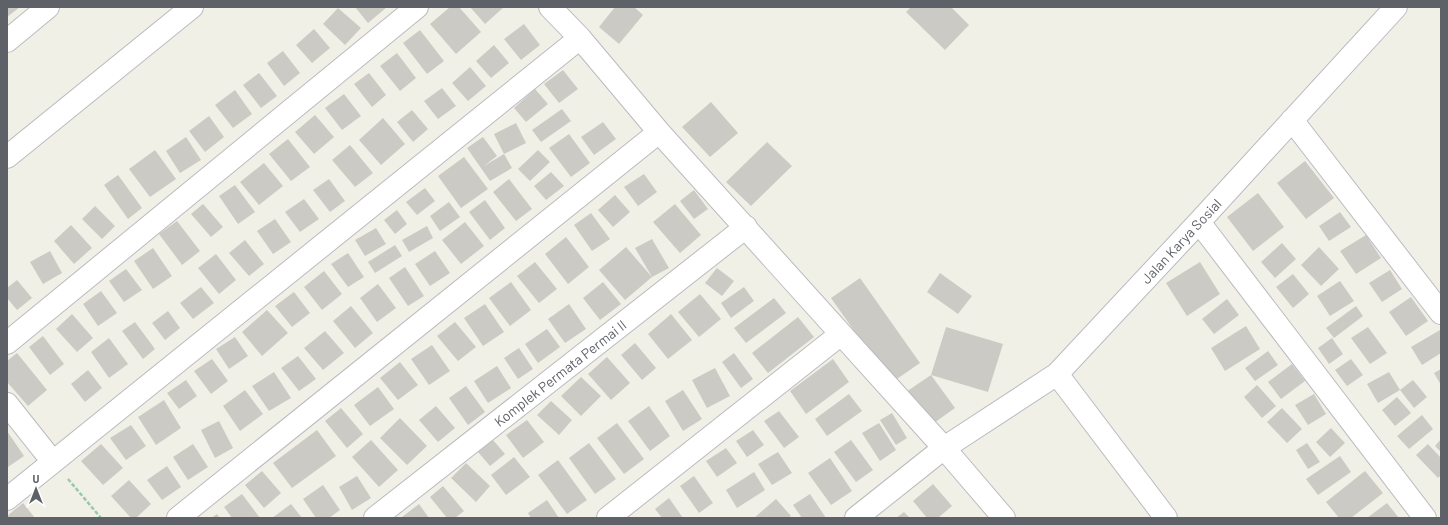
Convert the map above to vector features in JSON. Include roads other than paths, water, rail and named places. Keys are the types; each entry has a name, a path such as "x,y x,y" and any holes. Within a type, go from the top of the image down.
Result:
{"street":[{"path":"7,41 48,7"},
{"path":"7,157 192,7"},
{"path":"7,343 417,7"},
{"path":"550,7 580,38 659,132 944,448 1004,518"},
{"name":"Jalan Karya Sosial","path":"856,518 944,448 1057,374 1396,7"},
{"path":"7,498 580,38"},
{"path":"1292,120 1441,313"},
{"path":"178,518 659,132"},
{"path":"1199,222 1424,518"},
{"name":"Komplek Permata Permai II","path":"375,518 746,227"},
{"path":"608,518 841,334"},
{"path":"1057,374 1166,518"},
{"path":"7,404 53,462"}]}
